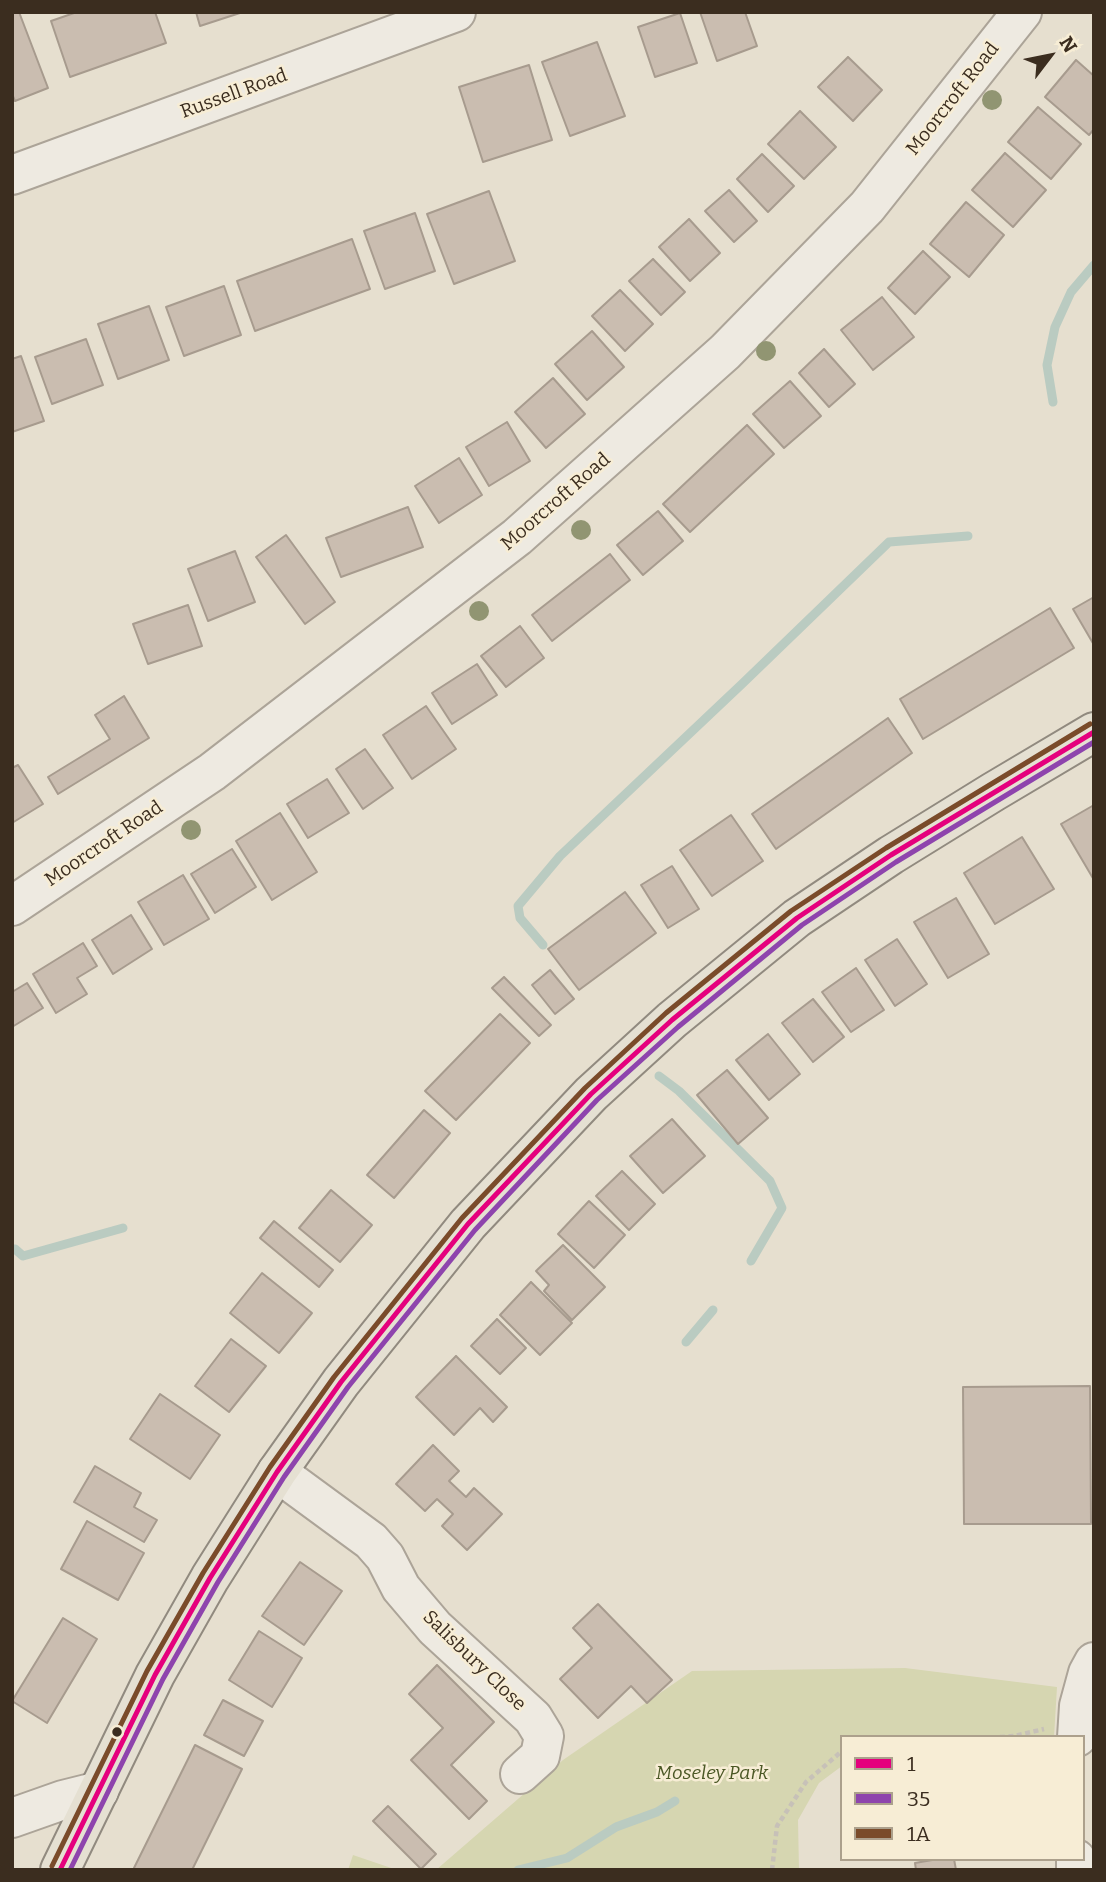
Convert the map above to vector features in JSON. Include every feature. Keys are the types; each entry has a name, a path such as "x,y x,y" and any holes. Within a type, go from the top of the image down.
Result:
{"main road":[{"path":"60,1870 155,1675 209,1578 277,1472 341,1382 468,1224 591,1094 662,1029 797,918 891,855 1094,732"}],"street":[{"name":"Russell Road","path":"12,175 456,12"},
{"name":"Moorcroft Road","path":"12,906 212,772 517,537 725,352 867,207 1022,12"},
{"name":"Salisbury Close","path":"277,1472 370,1541 384,1557 401,1588 435,1628 533,1718 544,1736 540,1756 520,1774"},
{"path":"1077,1735 1079,1706 1088,1673 1094,1662"},
{"path":"12,1818 63,1800 100,1791"}],"path":[{"path":"772,1870 777,1826 806,1782 840,1753"}],"green space":[{"name":"Moseley Park","path":"905,1668 1057,1687 1054,1735 840,1735 840,1767 819,1783 798,1820 799,1870 436,1870 563,1760 692,1671"},
{"path":"353,1855 397,1870 348,1870"}],"building":[{"path":"12,12 19,12 48,88 15,101 12,94"},
{"path":"77,12 155,12 166,43 70,77 51,21"},
{"path":"196,12 243,12 200,26"},
{"path":"700,12 745,12 757,46 717,61"},
{"path":"680,13 697,63 655,77 638,27"},
{"path":"597,42 625,116 570,136 542,62"},
{"path":"848,57 882,90 853,121 818,87"},
{"path":"1076,60 1094,76 1094,129 1089,135 1045,97"},
{"path":"529,65 552,140 483,162 459,87"},
{"path":"1038,107 1081,144 1051,179 1008,142"},
{"path":"800,111 836,147 804,179 768,144"},
{"path":"1005,153 1046,190 1013,227 972,190"},
{"path":"762,154 794,186 768,212 737,179"},
{"path":"729,190 757,221 734,242 705,211"},
{"path":"489,191 515,261 454,284 427,214"},
{"path":"966,202 1004,235 969,277 930,244"},
{"path":"415,213 435,271 385,289 364,231"},
{"path":"689,219 720,253 690,281 659,247"},
{"path":"352,239 370,289 255,331 237,281"},
{"path":"923,251 950,277 915,314 888,288"},
{"path":"653,259 685,292 661,315 629,281"},
{"path":"224,286 241,335 184,356 166,307"},
{"path":"620,290 653,324 625,351 592,316"},
{"path":"882,297 914,337 873,370 841,330"},
{"path":"149,306 169,360 118,379 98,324"},
{"path":"592,331 624,367 587,400 555,364"},
{"path":"86,339 103,385 52,404 35,357"},
{"path":"824,349 855,384 829,407 799,373"},
{"path":"21,356 44,421 12,432 12,359"},
{"path":"553,378 585,414 546,448 515,412"},
{"path":"790,381 821,416 784,448 753,414"},
{"path":"507,422 530,461 489,486 466,447"},
{"path":"747,425 774,454 690,532 663,504"},
{"path":"459,458 482,495 439,523 415,486"},
{"path":"408,507 423,547 341,577 326,538"},
{"path":"658,511 683,541 643,575 617,545"},
{"path":"286,535 335,602 305,624 256,557"},
{"path":"235,551 255,602 208,621 188,569"},
{"path":"610,554 630,580 552,641 532,615"},
{"path":"1094,597 1094,645 1073,609"},
{"path":"188,605 202,646 148,664 133,624"},
{"path":"1050,608 1074,648 923,739 900,699"},
{"path":"520,626 544,658 506,687 481,656"},
{"path":"477,664 497,695 452,724 432,693"},
{"path":"124,696 149,738 58,794 48,777 110,739 95,715"},
{"path":"426,706 456,749 412,779 383,735"},
{"path":"888,718 912,753 776,849 752,814"},
{"path":"365,749 393,788 363,809 336,769"},
{"path":"18,765 43,804 12,823 12,768"},
{"path":"327,779 349,813 308,838 287,804"},
{"path":"1094,805 1094,880 1061,824"},
{"path":"280,813 317,872 272,900 236,841"},
{"path":"731,815 763,861 712,896 680,850"},
{"path":"1022,837 1054,889 995,924 964,873"},
{"path":"232,849 256,887 215,913 191,874"},
{"path":"672,866 699,909 668,928 641,885"},
{"path":"183,875 209,919 164,945 138,902"},
{"path":"625,892 656,933 579,990 548,949"},
{"path":"956,898 989,954 948,978 914,922"},
{"path":"131,915 152,949 113,974 92,940"},
{"path":"897,939 927,984 895,1006 865,960"},
{"path":"83,943 97,966 77,978 87,994 56,1013 33,974"},
{"path":"856,968 884,1010 851,1032 822,992"},
{"path":"550,970 574,999 555,1014 532,985"},
{"path":"504,977 551,1025 539,1036 492,988"},
{"path":"27,983 43,1008 12,1027 12,992"},
{"path":"813,999 844,1037 813,1062 782,1023"},
{"path":"500,1014 530,1043 456,1120 425,1091"},
{"path":"768,1034 800,1074 769,1100 736,1060"},
{"path":"727,1070 768,1118 738,1144 697,1095"},
{"path":"424,1110 450,1133 394,1198 367,1175"},
{"path":"672,1119 705,1156 663,1193 630,1156"},
{"path":"622,1171 655,1204 629,1230 596,1196"},
{"path":"331,1190 372,1225 340,1262 299,1228"},
{"path":"589,1201 625,1235 594,1268 558,1234"},
{"path":"274,1221 333,1270 319,1287 260,1238"},
{"path":"563,1245 605,1287 572,1320 544,1291 549,1285 536,1271"},
{"path":"262,1273 312,1313 279,1353 230,1313"},
{"path":"531,1282 572,1323 540,1355 500,1315"},
{"path":"497,1319 526,1348 500,1374 471,1346"},
{"path":"231,1339 266,1366 229,1412 195,1386"},
{"path":"456,1356 507,1407 493,1422 480,1408 454,1435 416,1397"},
{"path":"1090,1386 1091,1524 964,1524 963,1387"},
{"path":"160,1394 220,1435 190,1479 130,1439"},
{"path":"433,1445 459,1471 449,1481 466,1497 474,1488 502,1514 467,1550 442,1526 453,1514 437,1499 425,1511 396,1484"},
{"path":"95,1466 141,1493 134,1507 157,1520 144,1542 74,1502"},
{"path":"87,1521 144,1553 118,1600 61,1569"},
{"path":"300,1562 342,1591 304,1645 262,1616"},
{"path":"598,1604 672,1680 647,1703 631,1686 598,1718 560,1679 592,1648 573,1628"},
{"path":"63,1618 97,1639 47,1723 12,1701"},
{"path":"259,1631 302,1658 272,1707 229,1680"},
{"path":"437,1665 494,1722 451,1765 487,1801 469,1819 411,1760 443,1728 409,1694"},
{"path":"223,1700 263,1721 244,1756 204,1735"},
{"path":"195,1745 242,1769 192,1870 133,1870"},
{"path":"388,1806 436,1854 421,1869 373,1821"},
{"path":"954,1861 956,1870 916,1870 915,1863"}],"waterway":[{"path":"1053,402 1047,365 1055,327 1071,292 1094,265"},
{"path":"543,945 520,918 518,906 560,856 889,542 968,536"},
{"path":"659,1076 679,1091 770,1181 782,1208 751,1261"},
{"path":"12,1249 23,1256 123,1228"},
{"path":"686,1342 713,1310"},
{"path":"518,1870 567,1858 616,1827 657,1812 675,1801"}],"transit line":[{"name":"1A","path":"52,1866 147,1671 203,1573 270,1467 334,1377 462,1218 585,1088 666,1013 791,911 886,848 1090,724"},
{"name":"1","path":"60,1870 155,1675 210,1578 277,1472 341,1382 468,1224 591,1094 672,1020 797,918 891,855 1094,732"},
{"name":"35","path":"70,1870 163,1679 218,1582 284,1477 348,1387 475,1230 597,1100 678,1027 802,925 896,862 1094,742"}]}
